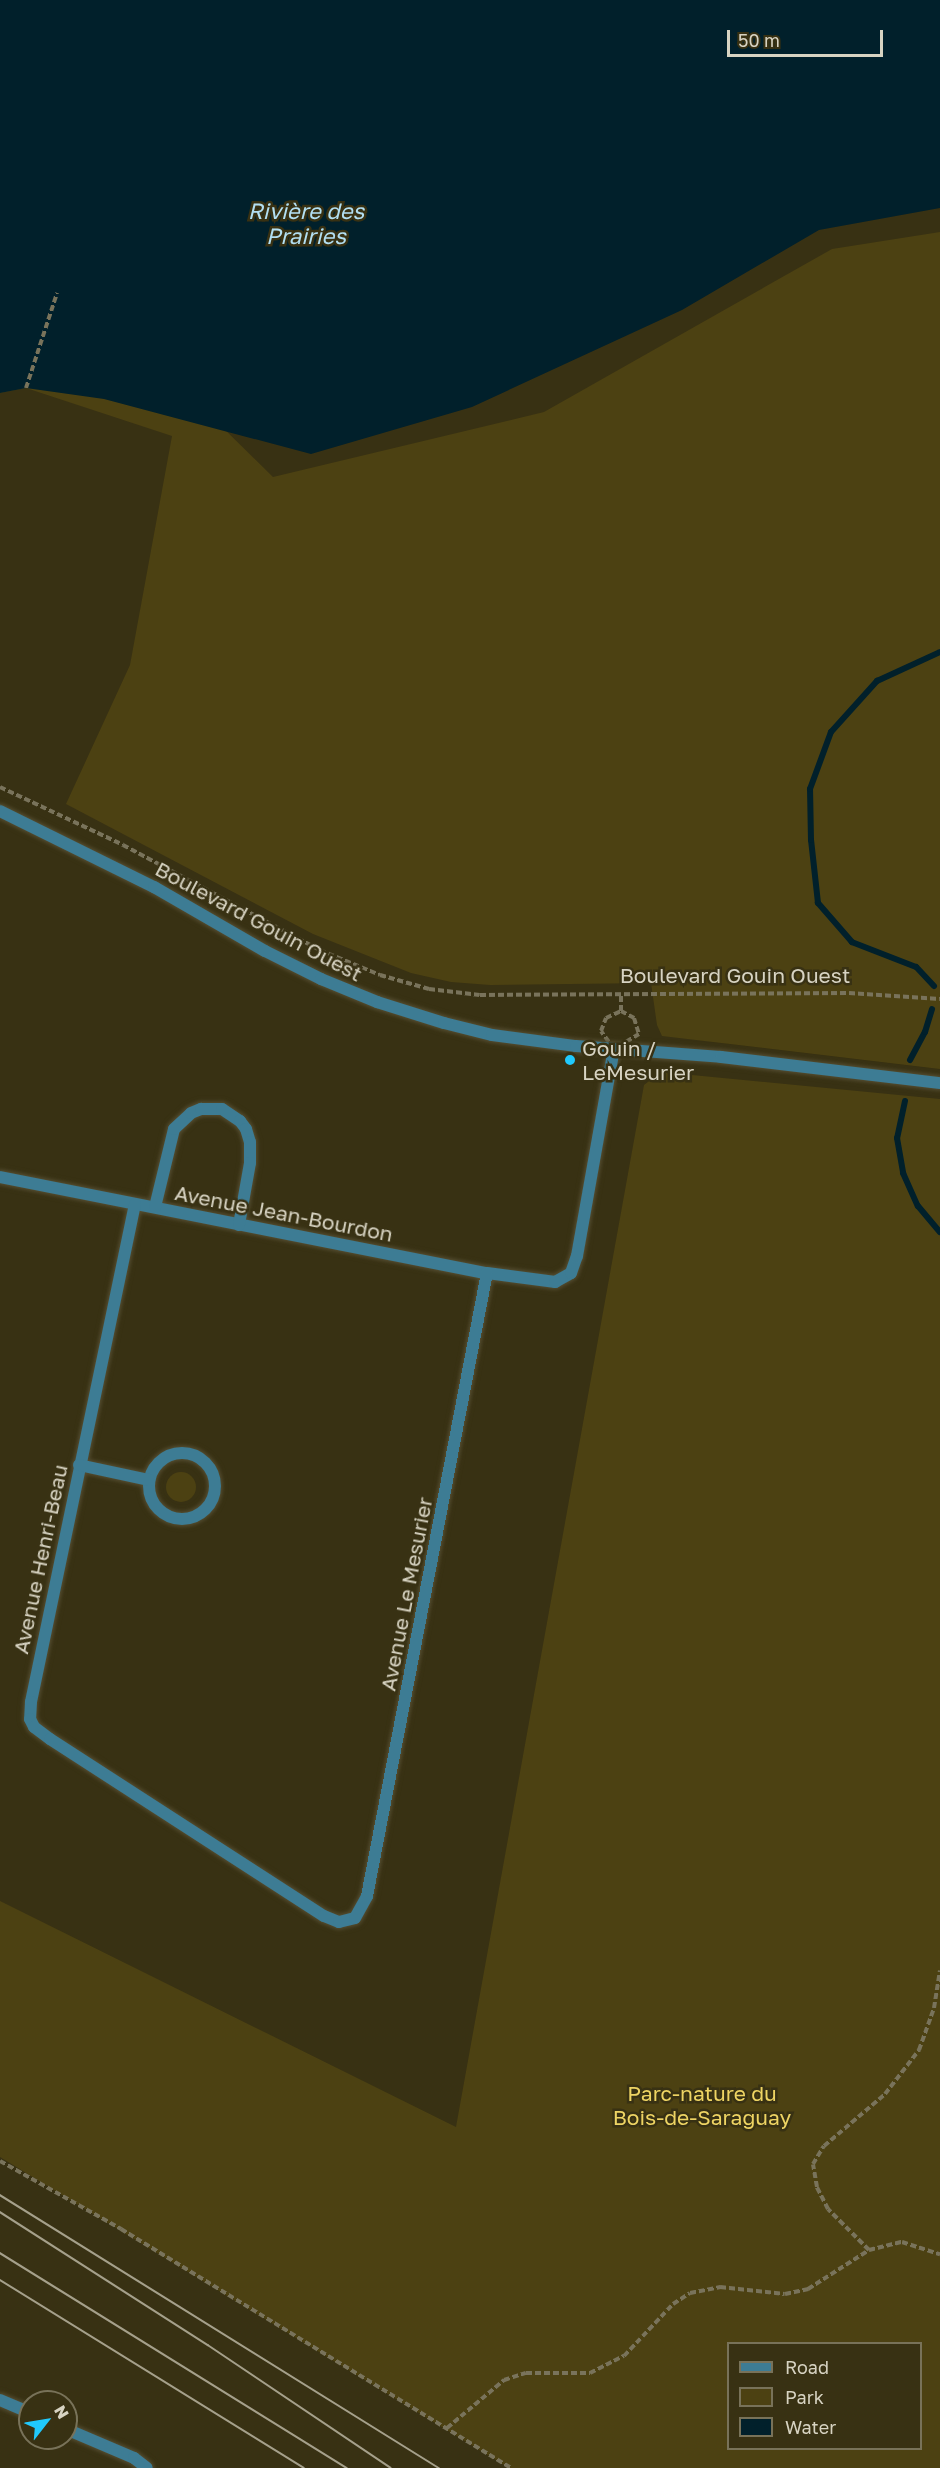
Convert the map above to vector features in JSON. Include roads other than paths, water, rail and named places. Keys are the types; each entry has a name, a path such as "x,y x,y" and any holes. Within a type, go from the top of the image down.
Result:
{"street":[{"name":"Boulevard Gouin Ouest","path":"0,811 117,868 265,951 358,995 471,1030 514,1038 721,1057 940,1083"},
{"name":"Avenue Jean-Bourdon","path":"0,1177 487,1273 546,1282 561,1281 571,1273 577,1256 615,1049"},
{"path":"154,1208 174,1129 190,1113 201,1109 222,1109 240,1121 246,1129 250,1142 250,1163 239,1225"},
{"name":"Avenue Henri-Beau","path":"135,1204 29,1709 34,1727 324,1916 339,1922 355,1918"},
{"name":"Avenue Le Mesurier","path":"355,1918 363,1905 369,1887 487,1273"},
{"path":"181,1452 202,1459 214,1477 215,1489 207,1508 198,1515 177,1519 167,1516 152,1501 149,1480 160,1460 181,1452"},
{"path":"79,1465 149,1480"},
{"path":"0,2400 18,2408"},
{"path":"78,2434 134,2458 147,2468"}],"water":[{"name":"Rivière des Prairies","path":"0,0 940,0 940,208 819,230 682,310 472,407 311,454 104,399 26,388 0,393"}],"waterway":[{"path":"934,986 916,967 852,942 818,903 811,840 810,789 831,732 877,681 940,652"},
{"path":"910,1060 925,1032 932,1009"},
{"path":"905,1101 897,1138 903,1173 918,1206 940,1232"}],"tram line":[{"path":"0,2195 439,2468"},
{"path":"0,2212 208,2345 391,2468"},
{"path":"0,2253 347,2468"},
{"path":"0,2280 304,2468"}],"place":[{"name":"Gouin / LeMesurier","path":"570,1060"}],"park label":[{"name":"Parc-nature du Bois-de-Saraguay","path":"702,2105"}]}
